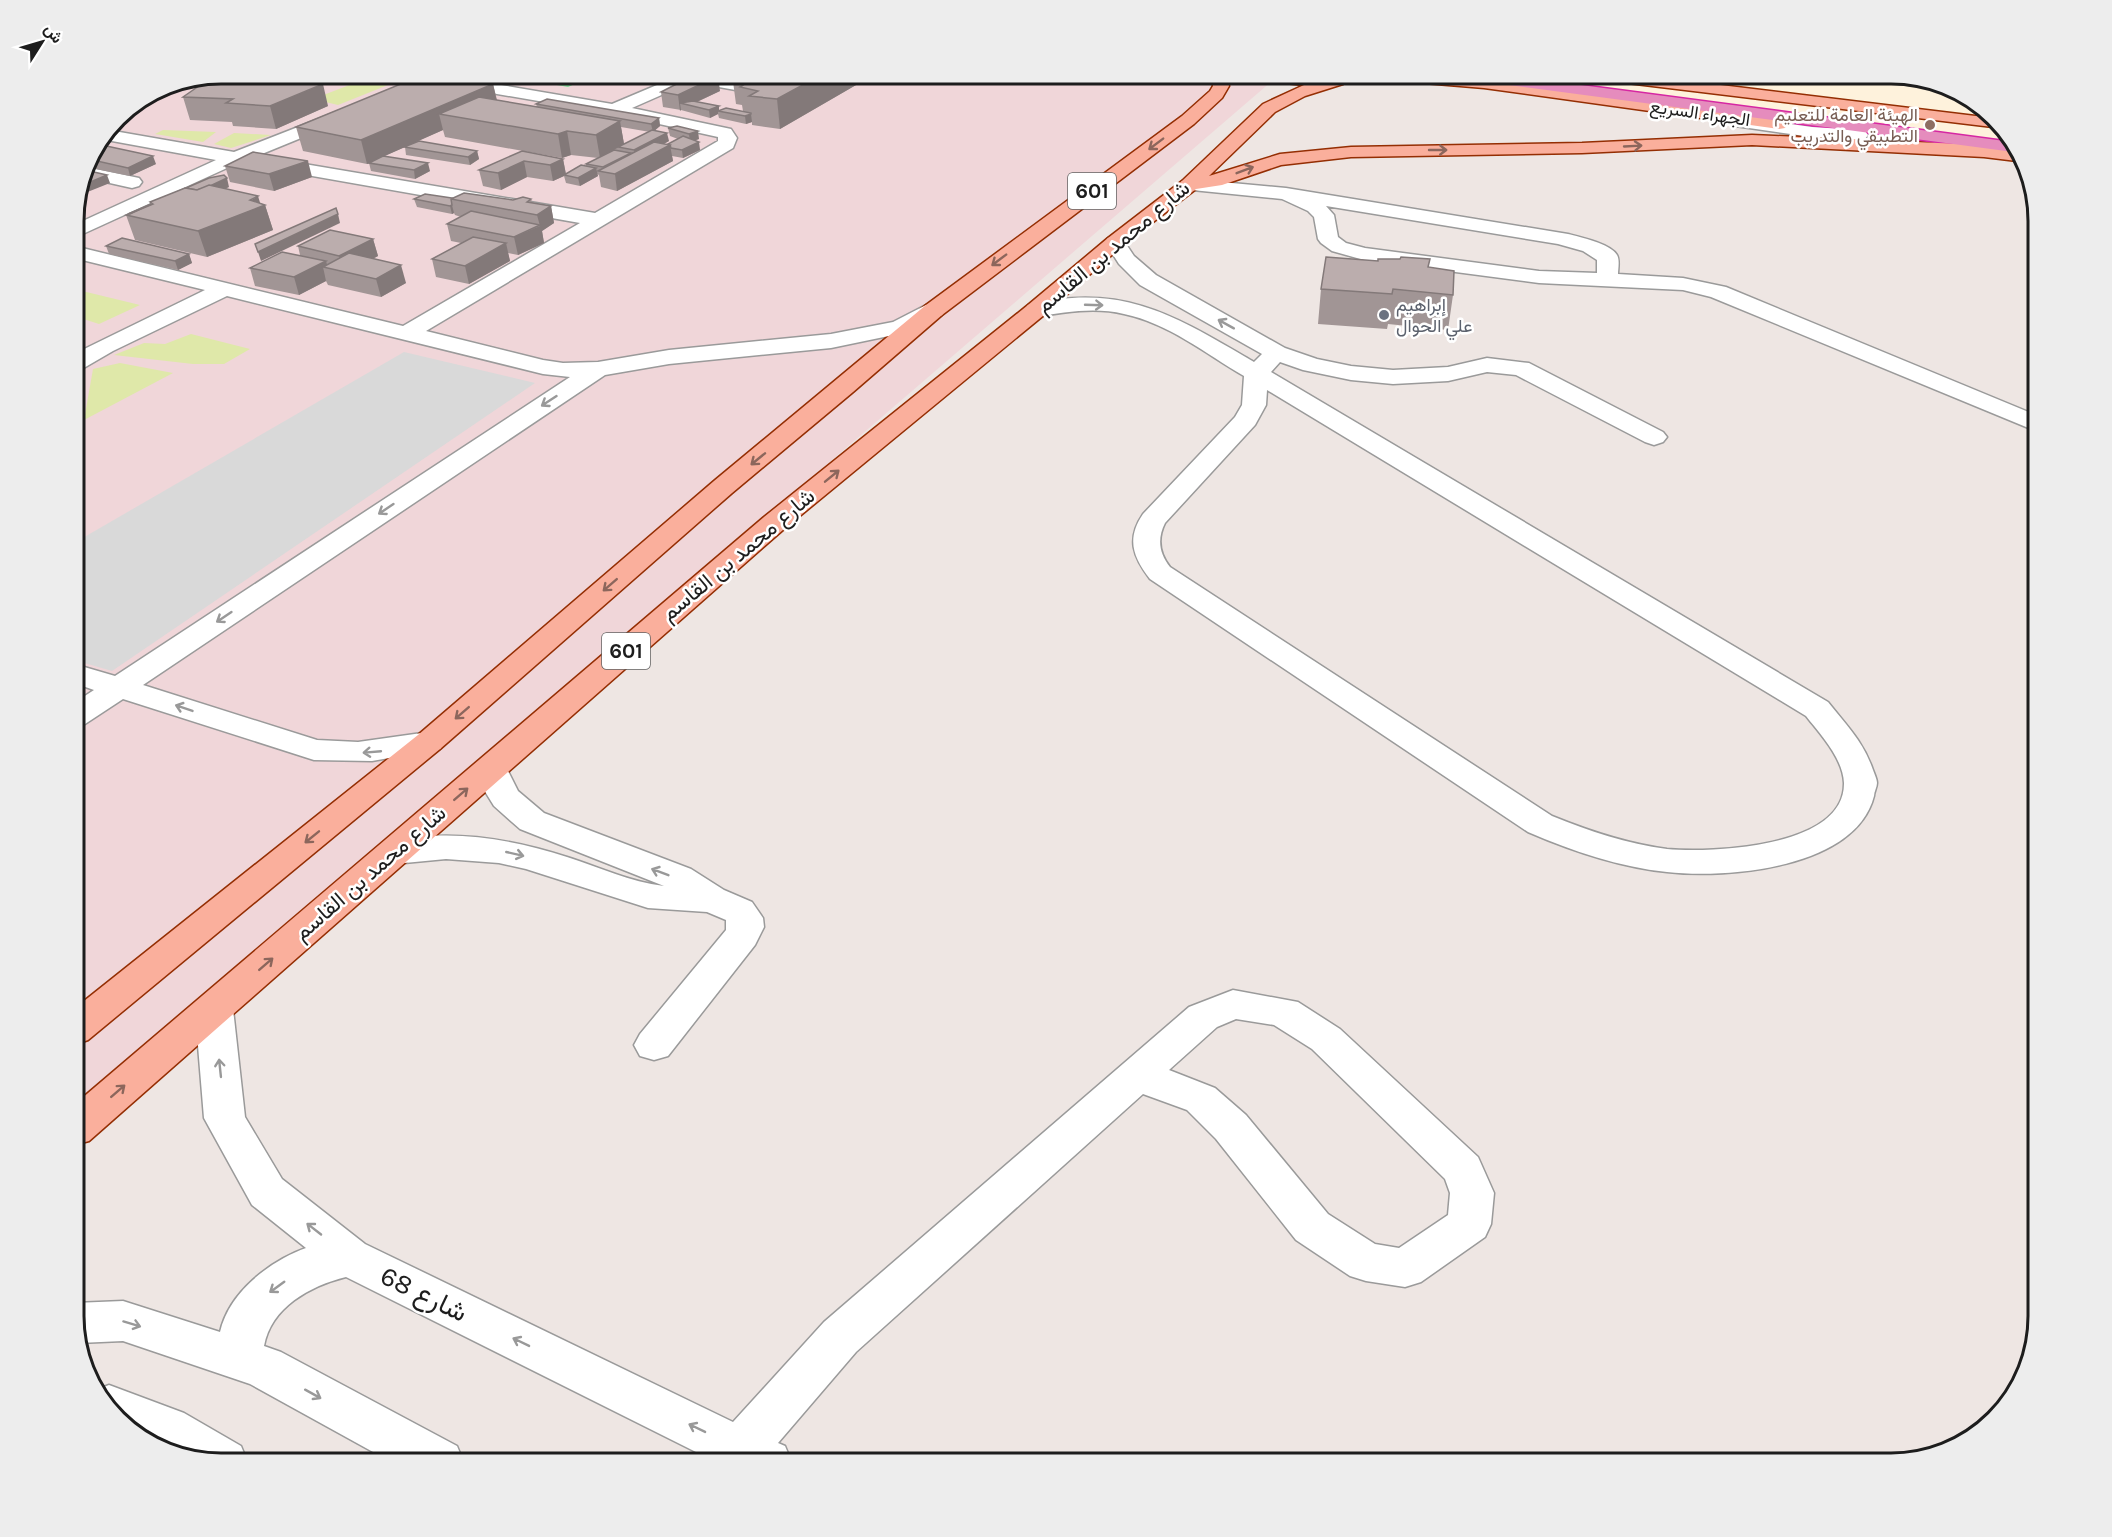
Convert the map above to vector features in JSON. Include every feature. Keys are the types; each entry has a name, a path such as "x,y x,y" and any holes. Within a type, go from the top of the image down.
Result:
{"highway":[{"name":"الجهراء السريع","path":"1539,84 2006,146"},
{"name":"الجهراء السريع","path":"1607,84 1998,136"}],"main road":[{"name":"601","path":"84,1022 429,742 723,487 845,387 934,309 1188,120 1216,94 1221,84"},
{"name":"شارع محمد بن القاسم","path":"84,1120 774,523 1036,310 1115,242 1189,184 1261,116 1280,101 1326,84"},
{"name":"الجهراء السريع","path":"1484,84 1695,112"},
{"name":"الجهراء السريع","path":"1675,84 1986,123"},
{"path":"1188,120 1237,106 1260,112 1261,116"},
{"path":"1859,135 2011,155"},
{"path":"1189,184 1215,181 1280,160 1351,152 1582,148 1752,140 1983,152"}],"street":[{"path":"400,91 418,84"},
{"path":"407,333 727,144 728,138 725,133 614,109 468,84"},
{"path":"614,109 671,84"},
{"path":"84,227 234,158 356,109"},
{"path":"1695,112 1754,124 1812,132 1859,135"},
{"path":"113,136 598,220"},
{"path":"104,149 177,164"},
{"path":"93,174 132,182"},
{"path":"101,195 150,175"},
{"path":"1189,184 1286,194 1561,238 1590,247 1608,257 1607,281"},
{"path":"1286,194 1315,207 1324,215 1328,239 1339,247 1364,254 1539,277 1683,284 1718,292 2028,421"},
{"path":"1115,242 1126,260 1149,280 1267,363 1817,709 1846,741 1855,758 1860,775 1860,791 1845,821 1831,834 1790,852 1757,859 1721,862 1683,862 1644,857 1573,838 1540,824 1160,573 1145,550 1144,540 1147,530 1246,420 1254,405 1267,363"},
{"path":"84,254 563,370 598,369 669,357 831,340 900,327 934,309"},
{"path":"84,358 225,289"},
{"path":"1036,310 1087,304 1128,307 1267,363 1311,365 1351,373 1393,377 1448,374 1487,365 1521,368 1654,437"},
{"path":"84,339 105,346"},
{"path":"831,340 857,348 864,355 845,387"},
{"path":"84,710 598,369"},
{"path":"84,676 314,750 340,754 370,753 429,742"},
{"path":"491,768 497,788 511,806 532,821 678,878 711,900 739,911 745,918 746,927 742,936 654,1046"},
{"path":"394,852 455,848 500,851 532,858 646,895 678,900 711,900"},
{"path":"756,1453 840,1337 1137,1075 1203,1017 1233,1004 1284,1012 1326,1039 1463,1169 1472,1194 1469,1224 1405,1268 1366,1262 1312,1227 1231,1127 1201,1099 1137,1075"},
{"name":"شارع 68","path":"214,1009 225,1118 267,1192 349,1257 748,1453"},
{"path":"238,1359 245,1324 271,1291 308,1267 349,1257"},
{"path":"84,1323 123,1321 264,1368 419,1453"},
{"path":"123,1412 167,1429 204,1452"}],"shaded area":[{"path":"221,84 1268,84 84,1104 84,212 89,185 102,152 131,118 152,102 169,94 203,85"},
{"name":"الهيئة العامة للتعليم التطبيقي والتدريب","path":"1559,84 1909,85 1935,91 1960,102 1988,124 2005,145"},
{"path":"404,352 535,383 112,671 84,663 84,537"}],"green space":[{"path":"352,84 390,84 338,105 313,99"},
{"path":"551,84 575,84 568,87"},
{"path":"163,130 216,132 203,142 155,134"},
{"path":"234,133 271,135 231,148 214,144"},
{"path":"84,291 140,305 99,324 84,319"},
{"path":"191,334 250,349 224,364 193,364 114,355 144,343 165,344"},
{"path":"120,363 173,373 84,420 93,369"}],"building":[{"path":"323,84 270,106 226,103 233,99 183,97 203,85"},
{"path":"401,84 493,84 361,140 296,127"},
{"path":"677,84 701,84 678,95 661,92"},
{"path":"745,84 805,84 777,99 749,96 758,91 740,87"},
{"path":"479,97 620,121 596,135 567,131 558,134 439,114"},
{"path":"547,99 659,118 651,124 536,104"},
{"path":"693,101 719,106 709,110 680,103"},
{"path":"726,108 751,114 745,116 718,111"},
{"path":"677,126 698,131 689,134 668,128"},
{"path":"652,130 667,133 634,150 618,147"},
{"path":"683,136 699,142 682,150 671,148 668,144"},
{"path":"419,141 477,151 468,157 404,147"},
{"path":"654,142 670,145 615,174 598,171"},
{"path":"106,146 153,156 128,168 97,161"},
{"path":"614,150 631,153 603,167 586,164"},
{"path":"522,151 563,159 550,165 524,161 498,173 479,170"},
{"path":"253,152 308,161 269,174 225,166"},
{"path":"383,156 428,163 414,170 369,163"},
{"path":"581,165 596,168 578,178 564,175"},
{"path":"93,172 107,175 90,182"},
{"path":"224,175 227,178 210,186 197,190 186,188 209,178"},
{"path":"209,185 258,196 250,200 265,205 198,231 126,215 153,204 150,202 185,188 197,190"},
{"path":"464,193 513,200 523,197 531,199 527,202 551,206 537,215 451,199"},
{"path":"425,194 452,198 452,205 414,199"},
{"path":"336,208 338,214 258,252 255,244"},
{"path":"471,211 540,225 514,237 447,224"},
{"path":"330,230 373,239 339,256 298,246"},
{"path":"473,237 506,243 465,266 432,259"},
{"path":"122,238 189,254 175,261 106,246"},
{"path":"282,252 326,261 294,277 250,268"},
{"path":"349,253 401,265 376,279 323,267"},
{"path":"1326,257 1378,261 1378,259 1400,259 1401,257 1430,259 1428,267 1454,271 1453,295 1393,289 1392,294 1321,289"}],"place":[{"name":"الهيئة العامة للتعليم التطبيقي والتدريب","path":"1930,125"},
{"name":"إبراهيم علي الحوال","path":"1384,315"}]}
